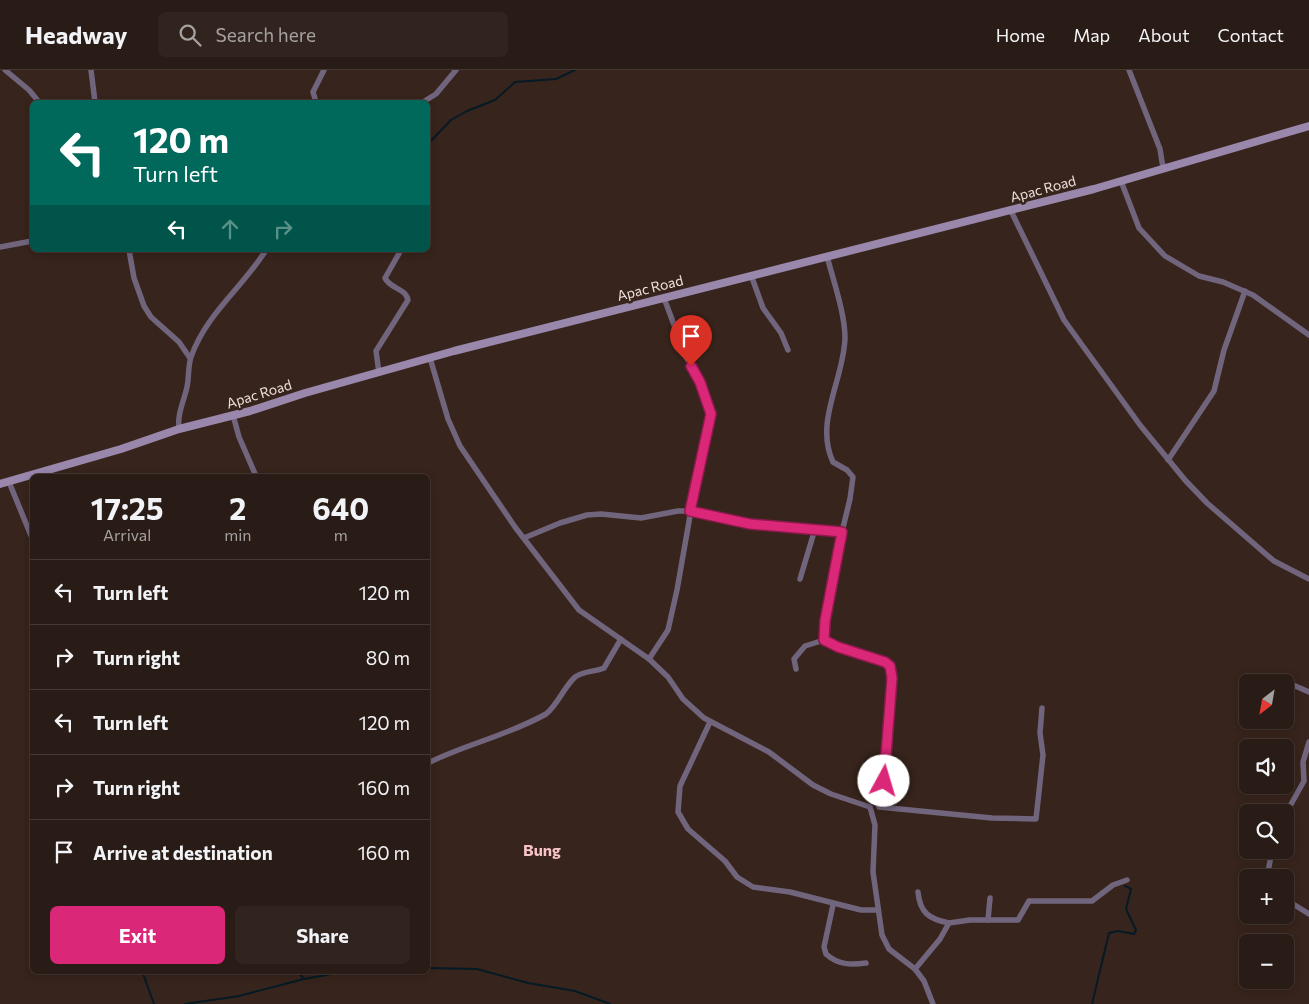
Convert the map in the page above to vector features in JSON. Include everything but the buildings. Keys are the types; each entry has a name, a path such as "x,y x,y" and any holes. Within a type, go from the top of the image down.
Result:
{"main road":[{"name":"Apac Road","path":"36,474 122,449 180,429 430,358 1121,182 1309,126"},
{"name":"Apac Road","path":"0,484 30,476"}],"street":[{"path":"5,70 29,90 37,100"},
{"path":"91,70 95,100"},
{"path":"315,100 313,92 324,70"},
{"path":"426,100 436,94 456,70"},
{"path":"1129,70 1160,149 1163,168"},
{"path":"1121,182 1139,228 1165,256 1199,276 1245,291 1309,335"},
{"path":"1011,211 1064,320 1121,402 1168,460 1207,503 1268,556 1309,580"},
{"path":"0,247 30,240"},
{"path":"129,252 134,278 144,306 151,317 179,342 190,358"},
{"path":"180,429 179,415 188,383 190,358 202,333 222,304 245,279 265,252"},
{"path":"379,373 376,351 408,300 404,292 390,284 385,278 400,252"},
{"path":"824,640 825,621 853,477 847,470 836,465 829,454 827,429 829,408 845,340 844,323 827,256"},
{"path":"751,275 763,308 781,333 788,350"},
{"path":"1168,460 1214,392 1224,350 1245,291"},
{"path":"649,659 668,630 710,409 700,382 686,356 664,298"},
{"path":"430,358 451,426 460,446 524,538 579,610 649,659 668,677 683,699 710,722 769,752 813,785 831,794 870,807 1036,820 1043,755 1040,733 1042,708"},
{"path":"233,415 239,437 255,474"},
{"path":"9,482 30,533"},
{"path":"524,538 560,523 587,515 601,514 641,518 663,512 690,511 750,524 842,532"},
{"path":"800,578 815,529"},
{"path":"430,762 452,751 491,739 546,714 554,708 574,678 580,674 604,668 621,639"},
{"path":"796,669 794,659 799,650 824,640 838,647 885,662 892,670 880,807"},
{"path":"1294,685 1309,692"},
{"path":"710,722 680,786 678,812 688,829 726,861 743,882 753,887 790,892 833,905 861,910 878,910"},
{"path":"1291,804 1304,781 1302,762 1309,742"},
{"path":"870,807 874,812 876,833 873,872 882,935 889,949 915,969 924,981 933,1004"},
{"path":"918,892 920,906 926,915 949,923 1018,920 1029,901 1092,901 1112,885 1127,880"},
{"path":"988,920 990,898"},
{"path":"833,905 824,947 826,954 838,962 848,964 866,963"},
{"path":"1294,905 1309,914"},
{"path":"915,969 940,939 949,923"}],"waterway":[{"path":"430,142 451,120 467,111 495,100 515,82 556,79 575,70"},
{"path":"1092,1004 1109,933 1118,931 1134,934 1136,930 1126,909 1131,889 1125,886"},
{"path":"430,968 477,969 528,983 575,991 610,1004"},
{"path":"143,974 154,1004"},
{"path":"185,1004 239,996 304,979 300,974"},
{"path":"304,979 332,974"}],"district":[{"name":"Bung","path":"542,850"}],"route":[{"path":"691,366 700,382 711,414 701,453 690,511 750,524 842,532 825,621 824,640 838,647 885,662 892,670 884,781"}]}
